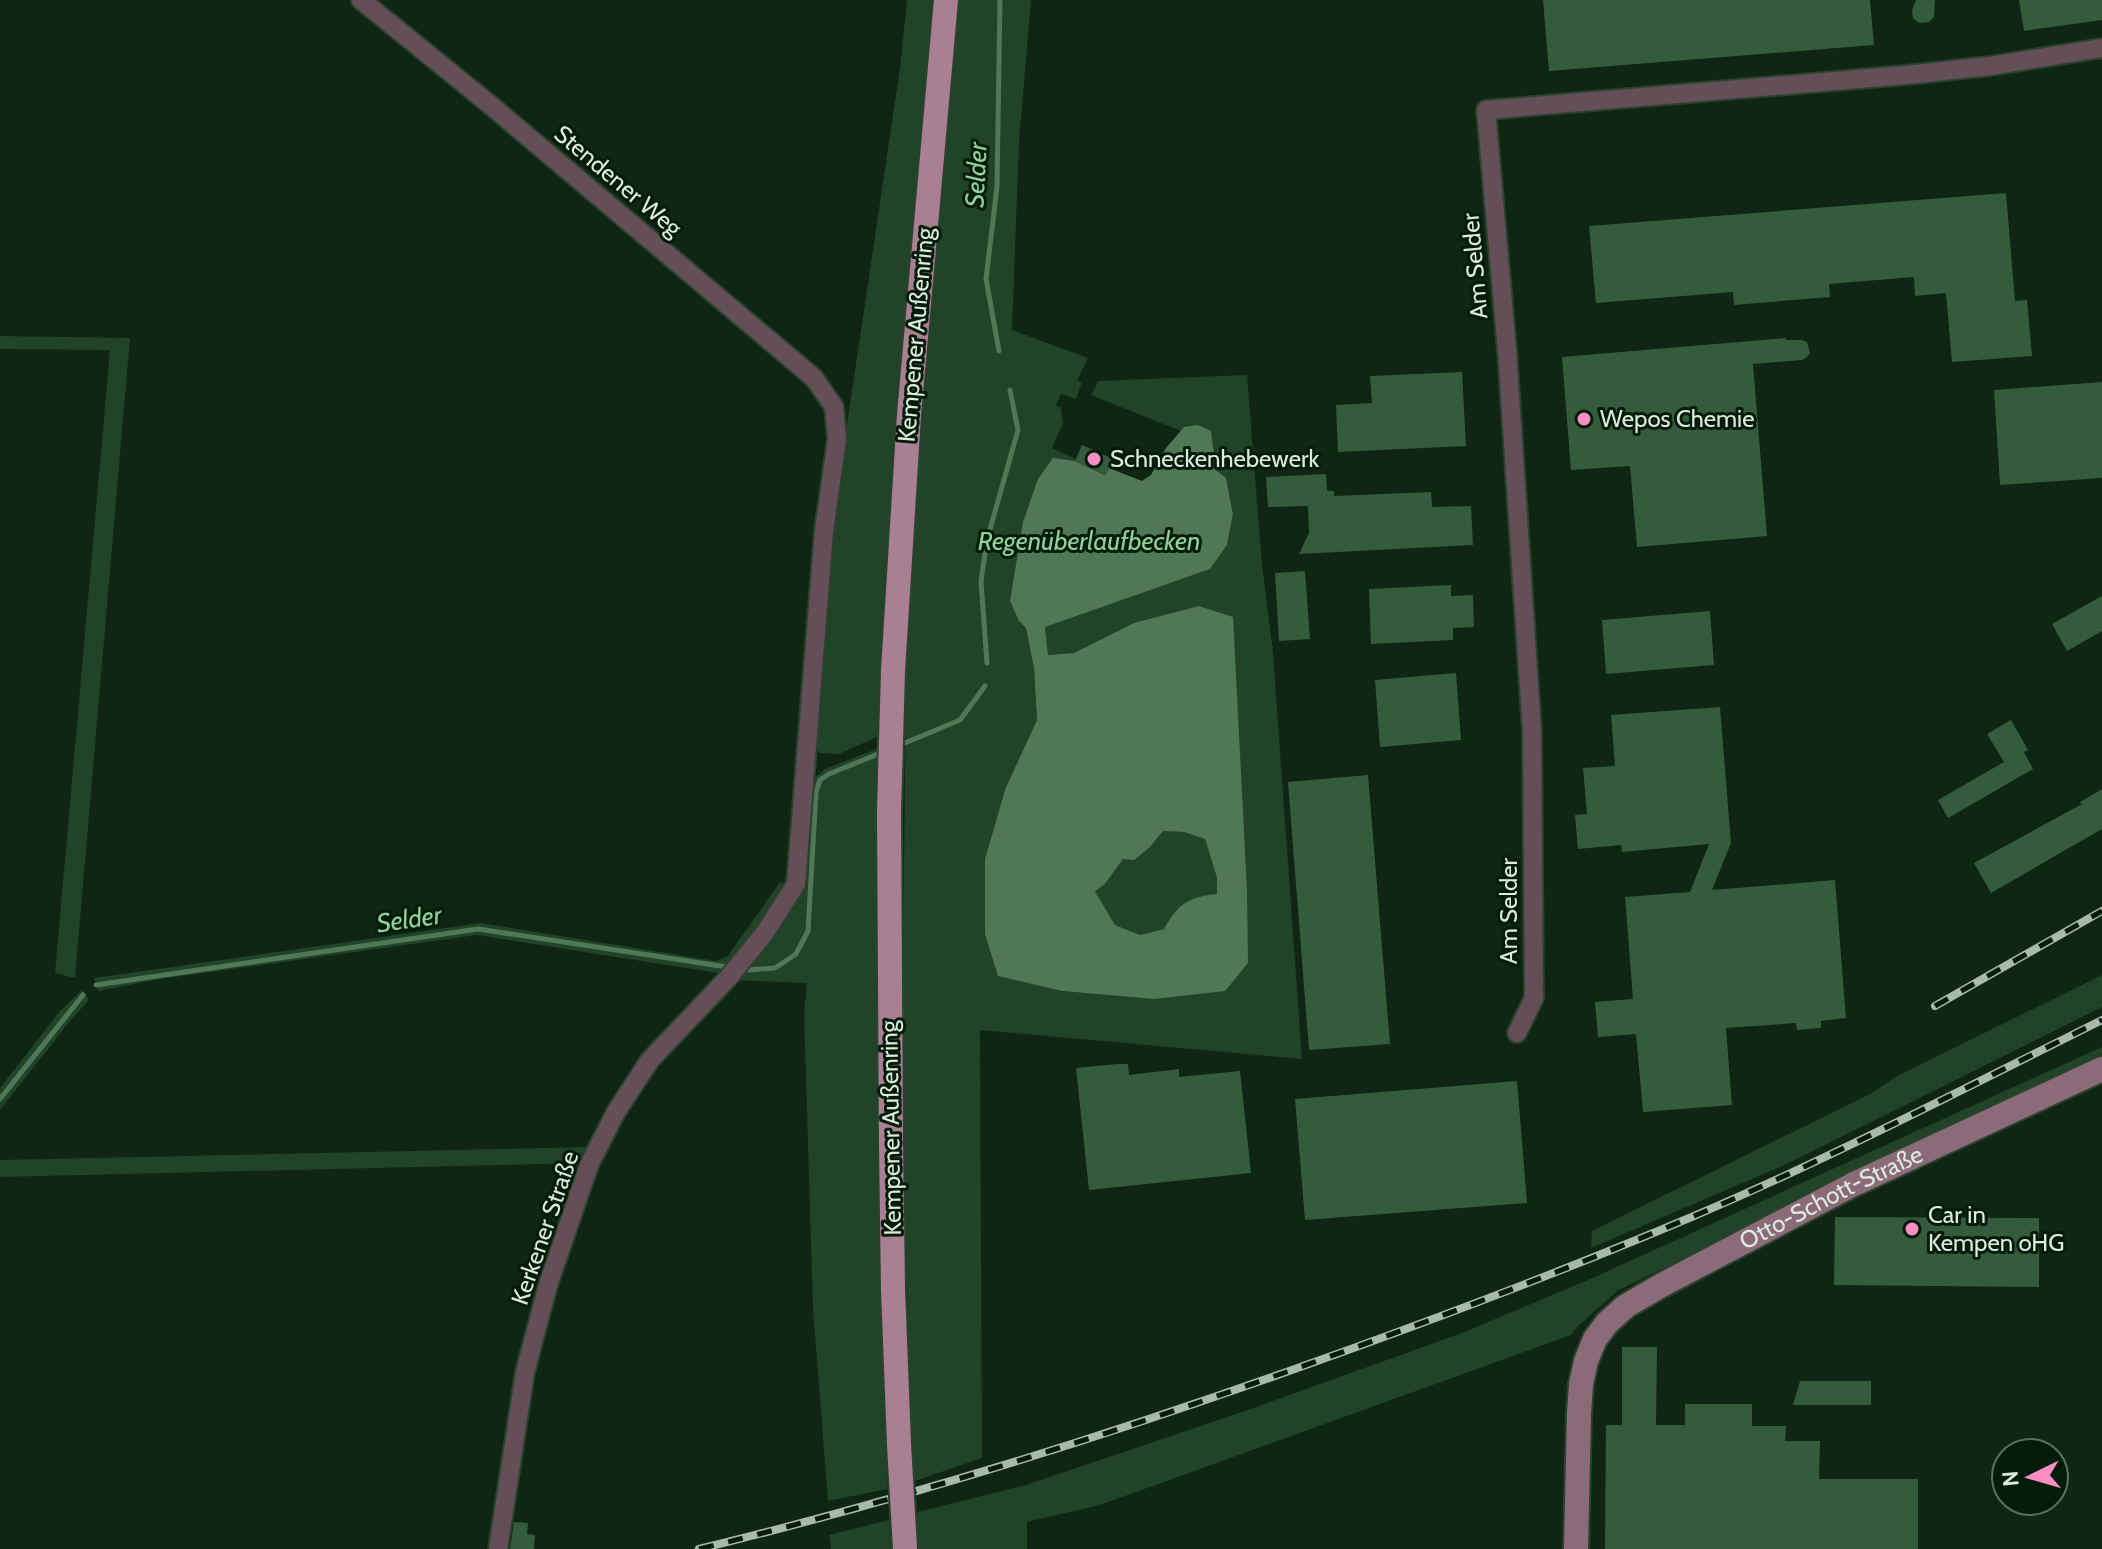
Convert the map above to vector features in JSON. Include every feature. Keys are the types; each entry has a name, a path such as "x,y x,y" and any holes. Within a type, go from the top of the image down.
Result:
{"main road":[{"name":"Kempener Außenring","path":"905,1549 891,1159 889,812 893,671 909,415 946,0"}],"street":[{"name":"Stendener Weg","path":"361,0 814,378 834,407"},
{"name":"Am Selder","path":"1517,1033 1534,998 1532,732 1507,350 1486,110 1906,75 1990,66 2102,48"},
{"name":"Kerkener Straße","path":"498,1549 525,1372 548,1285 589,1165 616,1112 650,1060 737,967 764,934 796,884 824,531 837,439 834,407"},
{"name":"Otto-Schott-Straße","path":"1576,1549 1581,1384 1595,1339 1607,1323 1626,1306 1662,1285 1852,1185 2102,1069"}],"shaded area":[{"path":"907,0 938,0 911,247 879,736 839,754 819,753 813,734 831,532 900,68"},
{"path":"956,0 1031,0 1019,142 1012,330 1088,358 1077,381 1082,382 1076,399 1061,394 1056,405 1061,408 1063,423 1052,448 1076,459 1053,459 1019,621 1026,628 1034,668 1037,720 1006,787 999,976 1062,991 1154,999 1248,963 1134,623 1074,653 1048,655 1045,626 1210,569 1227,545 1233,514 1226,478 1216,470 1210,431 1184,427 1181,431 1091,395 1098,381 1247,375 1262,564 1273,652 1302,1059 980,1030 982,1458 912,1482 902,1076 906,672 925,345"},
{"path":"0,336 130,338 75,978 55,973 110,350 0,349"},
{"path":"879,748 876,801 887,1489 828,1501 813,1309 804,1013 807,983 732,980 790,904 813,779 825,769"},
{"path":"1163,831 1184,832 1205,839 1217,878 1217,894 1186,905 1164,929 1139,935 1115,925 1095,891 1104,885 1123,858 1150,847"},
{"path":"780,882 789,887 724,974 477,935 160,979 98,991 94,978 480,923 716,961 728,956"},
{"path":"2102,975 2102,1007 1787,1164 1591,1248 1592,1231"},
{"path":"82,990 89,1000 0,1110 0,1088 60,1011"},
{"path":"2102,1047 2102,1054 1617,1291 1571,1335 1100,1505 1027,1522 1027,1549 913,1549 910,1514 1026,1485 1462,1333 1588,1280"},
{"path":"593,1147 585,1163 0,1177 0,1160"},
{"path":"889,1520 891,1549 831,1549 829,1535"}],"water":[{"name":"Regenüberlaufbecken","path":"1198,425 1211,431 1216,470 1226,478 1233,514 1227,545 1210,569 1045,627 1048,655 1074,653 1134,623 1199,606 1233,617 1248,963 1225,991 1154,999 1062,991 998,976 985,934 985,859 1006,787 1037,720 1034,668 1026,628 1019,621 1010,601 1023,522 1038,479 1053,458 1075,461 1105,475 1109,468 1142,481 1151,475 1166,448 1184,427","holes":["1163,831 1184,832 1205,839 1217,878 1217,894 1185,903 1164,929 1140,935 1115,925 1095,891 1104,885 1123,859 1134,860"]}],"building":[{"path":"1543,0 1870,0 1874,45 1549,71"},
{"path":"1916,0 1935,0 1934,17 1929,22 1919,23 1913,18"},
{"path":"2019,0 2102,0 2102,20 2024,31"},
{"path":"2006,193 2015,301 2027,300 2032,356 1952,362 1946,293 1915,296 1914,277 1829,284 1830,297 1734,305 1733,292 1596,303 1589,226"},
{"path":"1786,338 1807,342 1810,353 1807,357 1753,364 1767,536 1637,547 1630,466 1571,470 1562,357"},
{"path":"1462,372 1466,446 1338,452 1336,405 1372,403 1370,376"},
{"path":"2102,382 2102,478 2000,485 1994,390"},
{"name":"Schneckenhebewerk","path":"1082,445 1113,459 1106,475 1075,461"},
{"path":"1326,474 1327,491 1334,491 1334,496 1431,492 1432,507 1471,506 1473,545 1299,554 1309,533 1308,506 1268,507 1266,477"},
{"path":"1305,571 1310,639 1279,641 1275,573"},
{"path":"1451,585 1451,596 1473,595 1474,627 1453,628 1453,640 1371,644 1369,589"},
{"path":"2102,596 2102,631 2067,651 2052,624"},
{"path":"1710,611 1714,665 1606,674 1602,620"},
{"path":"1456,673 1461,740 1380,747 1375,680"},
{"path":"1720,707 1731,843 1712,890 1835,880 1846,1018 1821,1021 1821,1028 1797,1030 1796,1023 1726,1028 1732,1105 1643,1112 1636,1034 1598,1037 1595,1002 1633,999 1625,897 1690,892 1709,844 1622,852 1621,845 1578,849 1575,815 1587,814 1583,768 1615,766 1611,715"},
{"path":"2011,720 2028,750 2024,752 2033,769 1948,818 1938,800 2004,762 1987,734"},
{"path":"1368,775 1390,1044 1309,1050 1288,782"},
{"path":"2102,789 2102,829 1991,893 1974,863 2082,804 2080,802"},
{"path":"1128,1064 1129,1075 1179,1069 1179,1077 1240,1071 1251,1173 1089,1190 1076,1068"},
{"path":"1517,1081 1527,1203 1305,1220 1295,1099"},
{"path":"1835,1217 2039,1218 2039,1287 1834,1285"},
{"path":"1622,1347 1657,1347 1656,1425 1685,1425 1685,1404 1752,1404 1752,1426 1786,1426 1785,1441 1820,1441 1819,1479 1918,1479 1918,1549 1605,1549 1606,1425 1622,1425"},
{"path":"1800,1381 1871,1381 1871,1405 1793,1405"},
{"path":"514,1522 528,1523 527,1534 535,1535 534,1549 510,1549"}],"waterway":[{"name":"Selder","path":"999,351 986,279 997,187 1000,0"},
{"name":"Selder","path":"987,663 981,581 987,540 1018,430 1010,390"},
{"name":"Selder","path":"900,745 960,720 985,686"},
{"name":"Selder","path":"748,970 775,968 796,954 808,931 816,792 820,780 883,752"},
{"name":"Selder","path":"96,985 478,929 727,967"},
{"name":"Selder","path":"0,1099 83,995"}],"railway":[{"path":"1935,1006 2102,911"},
{"path":"699,1549 934,1486 1089,1438 1243,1387 1461,1308 1746,1193 1900,1121 2102,1020"}],"place":[{"name":"Wepos Chemie","path":"1584,419"},
{"name":"Schneckenhebewerk","path":"1094,459"},
{"name":"Car in Kempen oHG","path":"1912,1229"}]}
